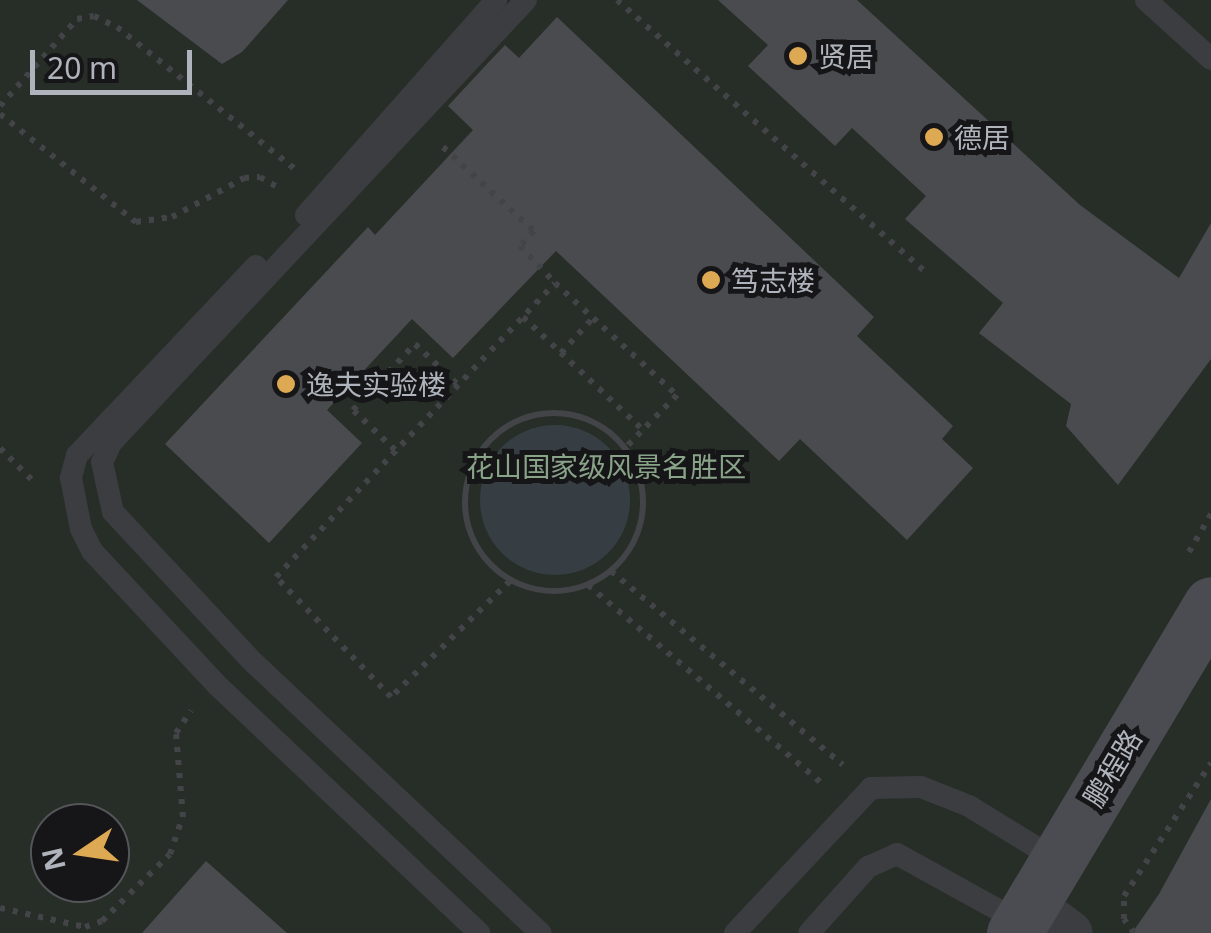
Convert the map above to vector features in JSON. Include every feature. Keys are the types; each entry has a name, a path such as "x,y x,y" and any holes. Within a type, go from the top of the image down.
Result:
{"main road":[{"name":"鹏程路","path":"1043,929 1057,860 1211,604"},
{"name":"鹏程路","path":"1043,929 1211,666"}],"lane":[{"path":"479,933 217,685 92,552 70,478 98,430 318,202 496,0"},
{"path":"526,0 111,443 102,462 104,487 113,512 252,662 541,933"},
{"path":"1146,0 1211,59"},
{"path":"735,933 850,806 872,788 938,794 1057,860"},
{"path":"809,933 868,867 897,854 1043,929"}],"path":[{"path":"617,0 925,272"},
{"path":"94,16 117,26 318,202 260,177 231,182 154,224 136,222 0,110 77,19 94,16"},
{"path":"415,120 534,231 520,246 677,395 626,448"},
{"path":"510,580 391,697 276,577 555,282"},
{"path":"522,317 643,430"},
{"path":"561,353 592,318"},
{"path":"395,450 354,410 403,357 416,344 458,384"},
{"path":"556,412 606,429 626,448 638,472 641,512 629,550 611,571 588,585 549,591 510,580 474,543 466,518 464,492 486,443 517,420 556,412"},
{"path":"611,571 872,788"},
{"path":"588,585 850,806"},
{"path":"0,908 86,930 102,921 170,854 183,817 176,733 217,685"},
{"path":"1134,933 1124,919 1124,896 1211,763"}],"green space":[{"name":"花山国家级风景名胜区","path":"0,0 1211,0 1211,933 0,933"}],"shaded area":[{"path":"555,425 584,430 608,447 625,471 630,500 625,529 608,553 584,570 555,575 526,570 502,553 485,529 480,500 485,471 502,447 526,430"}],"building":[{"path":"137,0 288,0 242,52 222,64"},
{"path":"718,0 857,0 1080,205 1179,278 1211,223 1211,359 1118,485 1066,426 1071,404 979,333 1003,303 905,219 926,196 852,128 835,146 748,66 768,45"},
{"name":"笃志楼","path":"557,17 874,317 857,336 953,426 942,439 973,468 907,540 800,439 779,461 556,251 453,358 412,319 327,410 362,443 269,543 165,444 368,227 375,235 473,130 448,106 505,45 519,58"},
{"path":"1211,799 1211,933 1132,933 1159,894"},
{"path":"206,861 287,933 142,933"}],"place":[{"name":"贤居","path":"798,56"},
{"name":"德居","path":"934,137"},
{"name":"笃志楼","path":"711,280"},
{"name":"逸夫实验楼","path":"286,384"}]}
